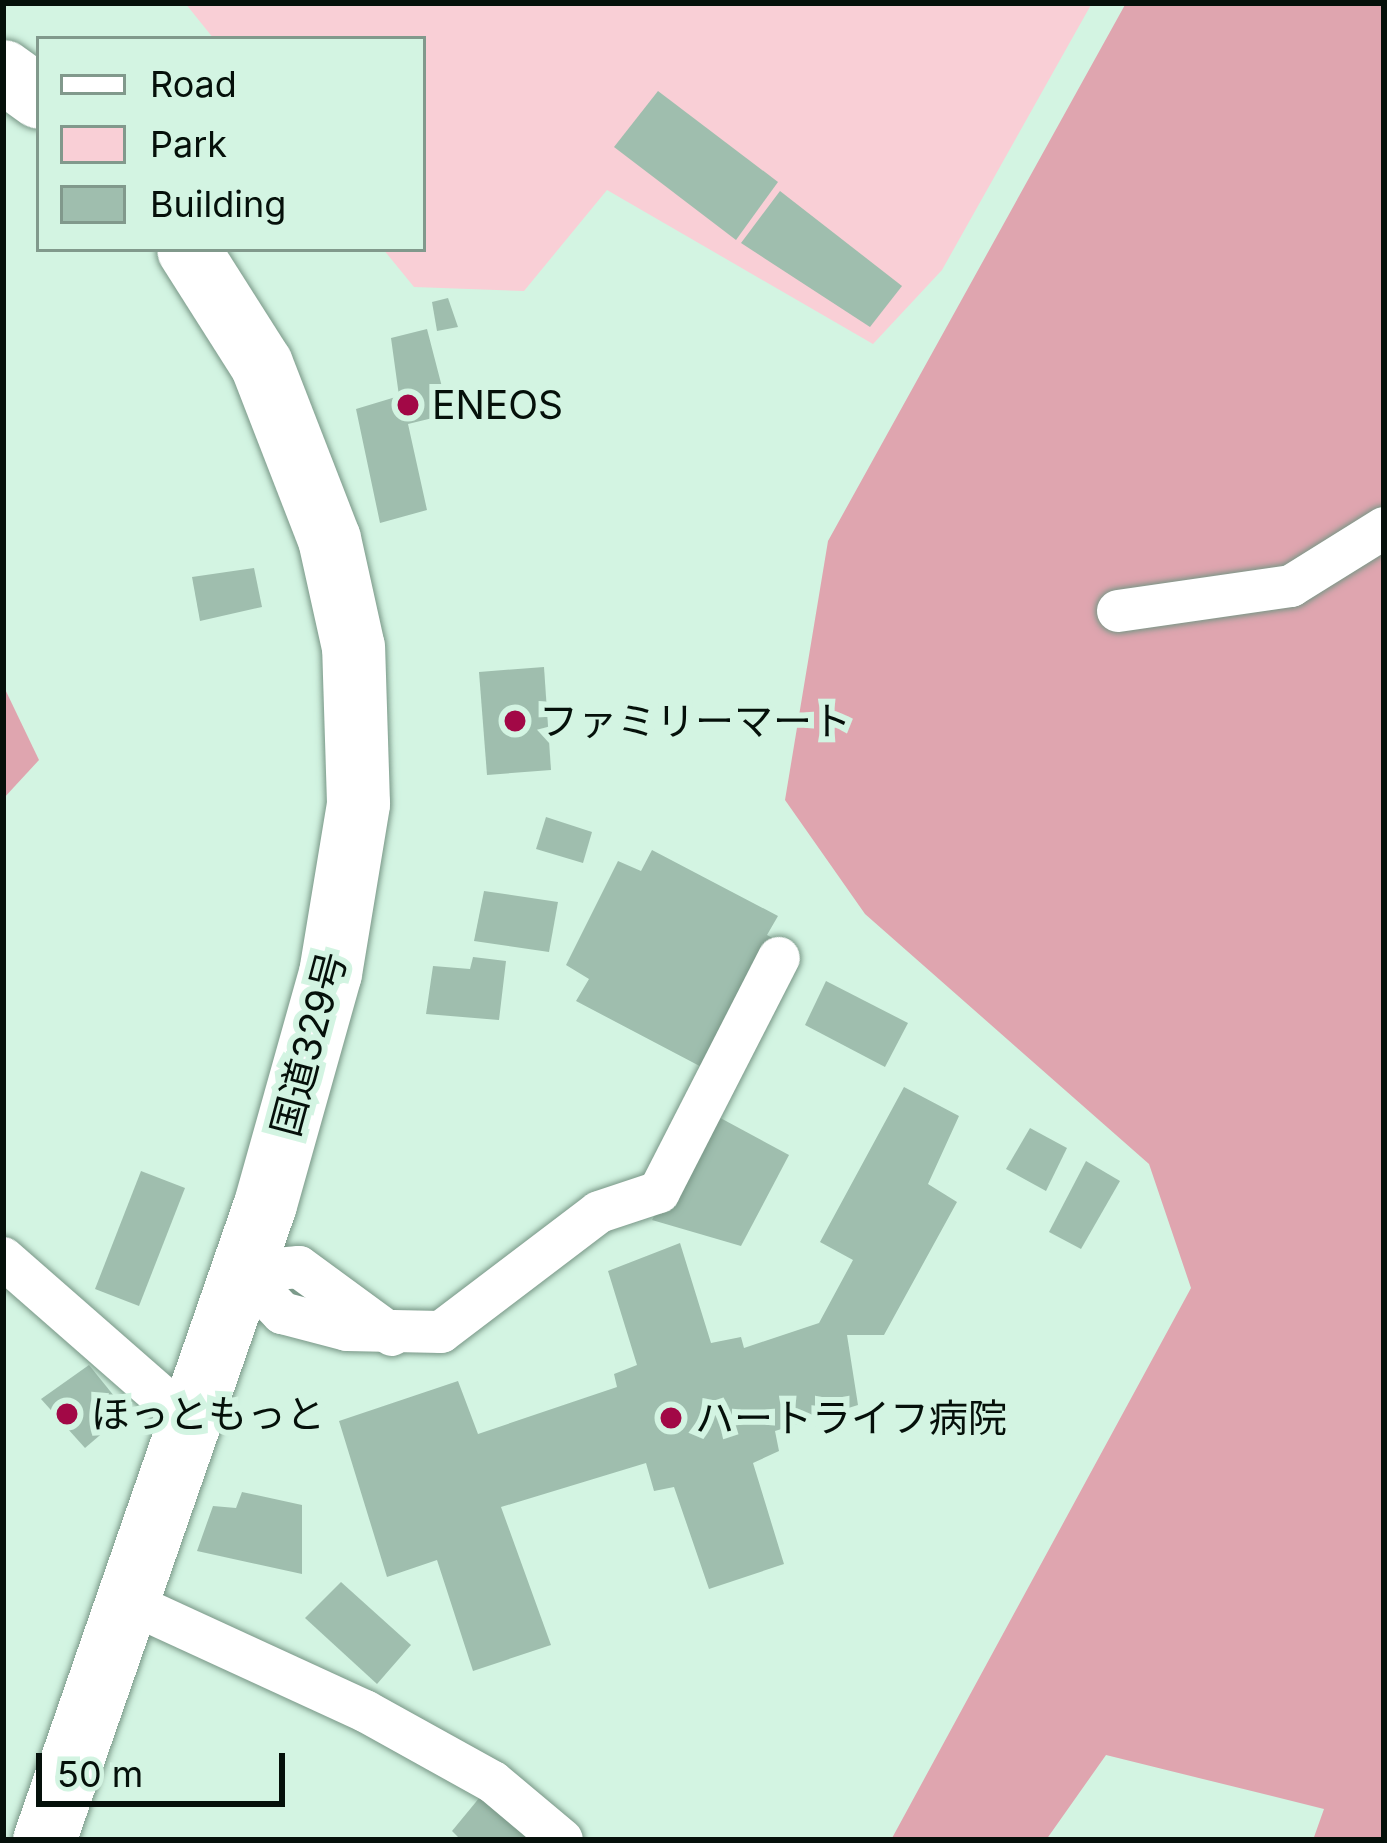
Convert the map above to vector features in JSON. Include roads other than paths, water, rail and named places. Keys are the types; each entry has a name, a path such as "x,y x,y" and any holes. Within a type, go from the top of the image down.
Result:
{"highway":[{"path":"3,71 36,95"},
{"name":"国道329号","path":"44,1840 194,1425 330,974 360,720 329,539 299,446 190,252"}],"street":[{"path":"1118,611 1291,586 1384,528"},
{"path":"243,1272 299,1268 393,1336 441,1331 599,1212 659,1192 779,958"},
{"path":"3,1258 194,1425"},
{"path":"130,1603 365,1711 493,1782 562,1840"}],"place":[{"name":"ENEOS","path":"408,405"},
{"name":"ファミリーマート","path":"515,721"},
{"name":"ほっともっと","path":"67,1414"},
{"name":"ハートライフ病院","path":"671,1418"}]}
